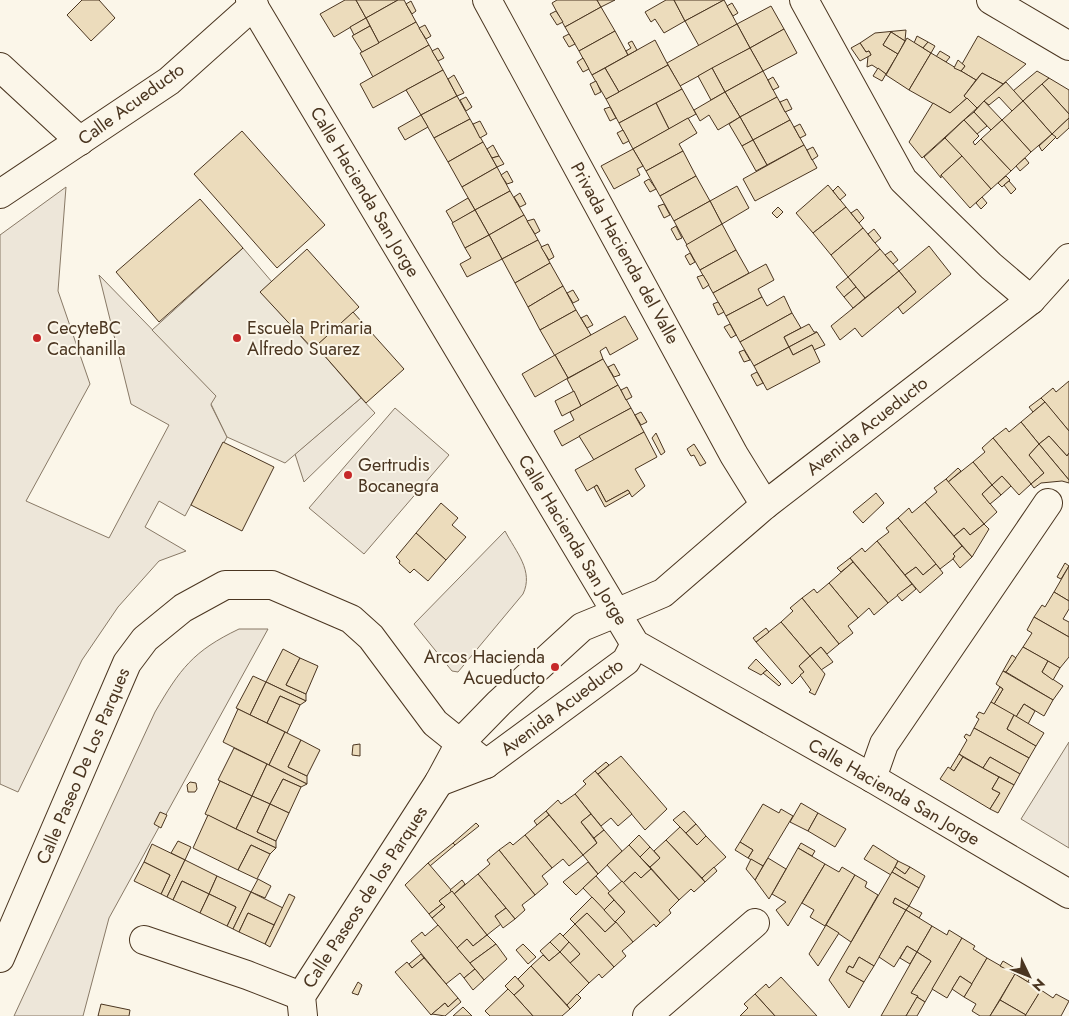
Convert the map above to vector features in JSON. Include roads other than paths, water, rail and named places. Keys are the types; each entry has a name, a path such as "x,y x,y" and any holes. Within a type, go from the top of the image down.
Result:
{"street":[{"name":"Privada Hacienda del Valle","path":"487,0 734,454 765,505"},
{"path":"804,0 903,180 991,266 1031,300"},
{"path":"991,0 1069,46"},
{"name":"Calle Acueducto","path":"0,194 168,81 252,2"},
{"name":"Calle Hacienda San Jorge","path":"252,2 635,644 872,778 1069,894"},
{"path":"0,67 80,141"},
{"name":"Avenida Acueducto","path":"460,743 499,703 582,628 663,594 765,505 1031,300 1069,258"},
{"path":"872,778 884,744 1048,503"},
{"name":"Calle Paseo De Los Parques","path":"0,958 127,663 145,639 183,608 225,585 272,584 351,619 371,637 435,723 486,764"},
{"name":"Avenida Acueducto","path":"486,764 626,661 663,594"},
{"name":"Calle Paseos de los Parques","path":"302,1006 439,782 460,743"},
{"path":"439,782 486,764"},
{"path":"647,1016 755,923"},
{"path":"144,940 247,975 302,1006"}],"place":[{"name":"CecyteBC Cachanilla","path":"37,338"},
{"name":"Escuela Primaria Alfredo Suarez","path":"237,338"},
{"name":"Gertrudis Bocanegra","path":"348,475"},
{"name":"Arcos Hacienda Acueducto","path":"555,667"}]}
